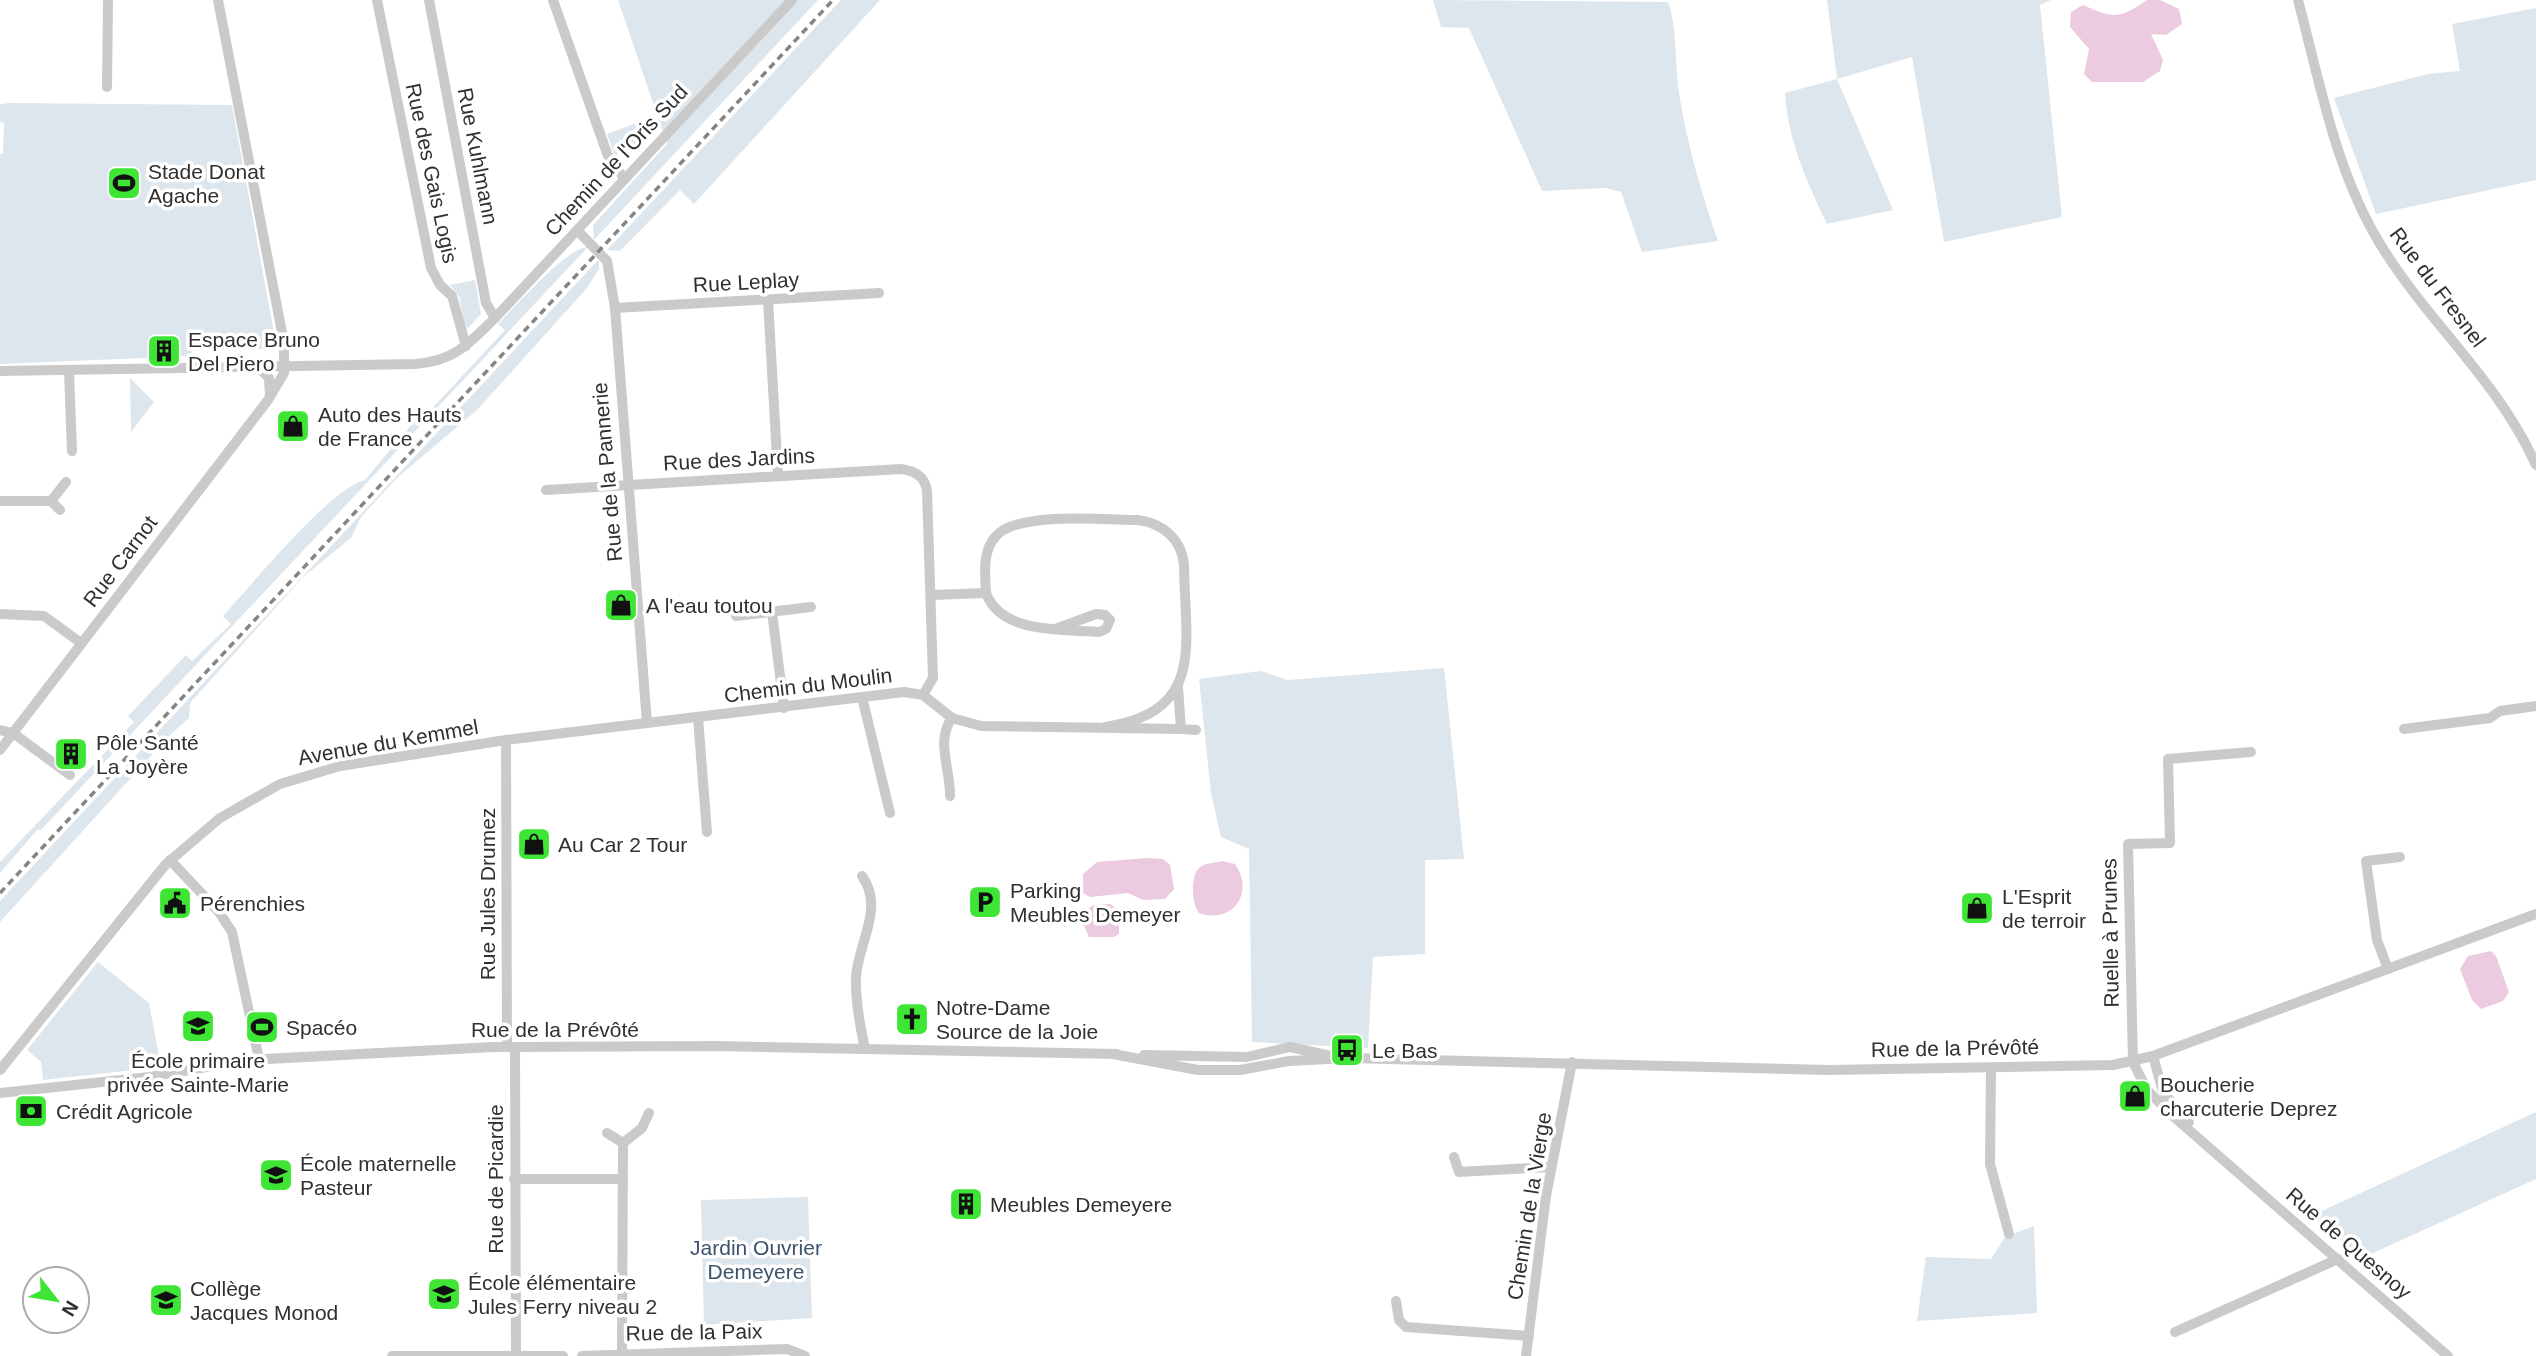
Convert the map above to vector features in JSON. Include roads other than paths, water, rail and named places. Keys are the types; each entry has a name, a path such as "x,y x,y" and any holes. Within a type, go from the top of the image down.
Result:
{"street":[{"path":"107,87 108,0"},
{"path":"218,0 284,343 285,366"},
{"name":"Rue des Gais Logis","path":"377,0 431,268 440,285 452,296 466,345"},
{"name":"Rue Kuhlmann","path":"429,0 486,303 495,318"},
{"path":"553,0 609,159 625,179"},
{"name":"Chemin de l'Oris Sud","path":"0,371 69,372 433,363 445,360 495,318 792,0"},
{"name":"Rue du Fresnel","path":"2298,0 2338,146 2361,211 2403,279 2495,394 2536,465"},
{"name":"Rue de la Pannerie","path":"577,230 607,261 615,308 647,723"},
{"name":"Rue Leplay","path":"615,308 879,293"},
{"path":"768,300 778,476"},
{"name":"Rue Carnot","path":"0,750 270,396 281,380 285,366"},
{"path":"258,367 269,378 270,396"},
{"path":"69,372 72,451"},
{"name":"Rue des Jardins","path":"545,489 901,469 919,474 926,486"},
{"path":"51,501 66,482"},
{"name":"Chemin du Moulin","path":"923,695 933,678 935,668 926,486"},
{"path":"0,501 51,501 60,510"},
{"path":"1058,628 1012,622 997,611 986,593 989,548 1001,531 1015,523 1139,520 1158,525 1174,538 1184,558 1185,653 1178,687 1181,729"},
{"path":"932,595 986,593"},
{"path":"736,617 811,607"},
{"path":"772,612 784,708"},
{"path":"0,614 44,617 81,643"},
{"path":"1105,727 1153,714 1169,700 1178,687"},
{"name":"Chemin du Moulin","path":"698,718 911,692 923,695 952,718"},
{"path":"862,697 890,813"},
{"path":"2404,729 2490,718 2500,710 2536,706"},
{"path":"698,718 707,832"},
{"name":"Avenue du Kemmel","path":"0,1070 170,860 200,832 238,805 292,779 340,766 506,740 698,718"},
{"path":"950,796 950,773 942,738 952,718 981,726 1196,730"},
{"path":"0,730 13,733 70,775"},
{"name":"Rue Jules Drumez","path":"506,740 511,1047"},
{"name":"Ruelle à Prunes","path":"2133,1062 2128,844 2170,843 2168,760 2251,752"},
{"path":"2388,969 2377,940 2366,861 2400,856"},
{"path":"170,860 219,912 232,932 260,1059"},
{"path":"862,876 872,896 870,918 856,980 865,1049"},
{"name":"Rue de la Prévôté","path":"0,1093 149,1077 260,1059 511,1047 865,1049 1238,1057 1296,1047 1348,1058 1829,1070 1991,1068 2133,1062 2536,914"},
{"name":"Rue de Picardie","path":"511,1047 516,1354"},
{"name":"Rue de Quesnoy","path":"2153,1056 2165,1095 2225,1159"},
{"name":"Chemin de la Vierge","path":"1526,1356 1551,1167 1572,1062"},
{"name":"Rue de Quesnoy","path":"2133,1062 2154,1098 2448,1356"},
{"path":"1991,1068 1990,1164 2009,1234"},
{"path":"623,1143 639,1132 649,1113"},
{"path":"607,1133 623,1143"},
{"path":"622,1353 623,1143"},
{"path":"1454,1157 1459,1172 1551,1167"},
{"path":"514,1180 623,1179"},
{"path":"2175,1332 2339,1259"},
{"path":"1396,1301 1398,1320 1406,1327 1529,1336"},
{"name":"Rue de la Paix","path":"582,1356 787,1349 805,1356"},
{"path":"392,1356 563,1356"}],"railway":[{"path":"0,893 833,0"}],"place":[{"name":"Stade Donat Agache","path":"124,183"},
{"name":"Espace Bruno Del Piero","path":"164,351"},
{"name":"Auto des Hauts de France","path":"293,426"},
{"name":"A l'eau toutou","path":"621,605"},
{"name":"Pôle Santé La Joyère","path":"71,754"},
{"name":"Au Car 2 Tour","path":"534,844"},
{"name":"Parking Meubles Demeyer","path":"985,902"},
{"name":"Pérenchies","path":"175,903"},
{"name":"L'Esprit de terroir","path":"1977,908"},
{"name":"Notre-Dame Source de la Joie","path":"912,1019"},
{"name":"École primaire privée Sainte-Marie","path":"198,1026"},
{"name":"Spacéo","path":"262,1027"},
{"name":"Le Bas","path":"1347,1050"},
{"name":"Boucherie charcuterie Deprez","path":"2135,1096"},
{"name":"Crédit Agricole","path":"31,1111"},
{"name":"École maternelle Pasteur","path":"276,1175"},
{"name":"Meubles Demeyere","path":"966,1204"},
{"name":"École élémentaire Jules Ferry niveau 2","path":"444,1294"},
{"name":"Collège Jacques Monod","path":"166,1300"}],"park label":[{"name":"Jardin Ouvrier Demeyere","path":"756,1259"}]}
